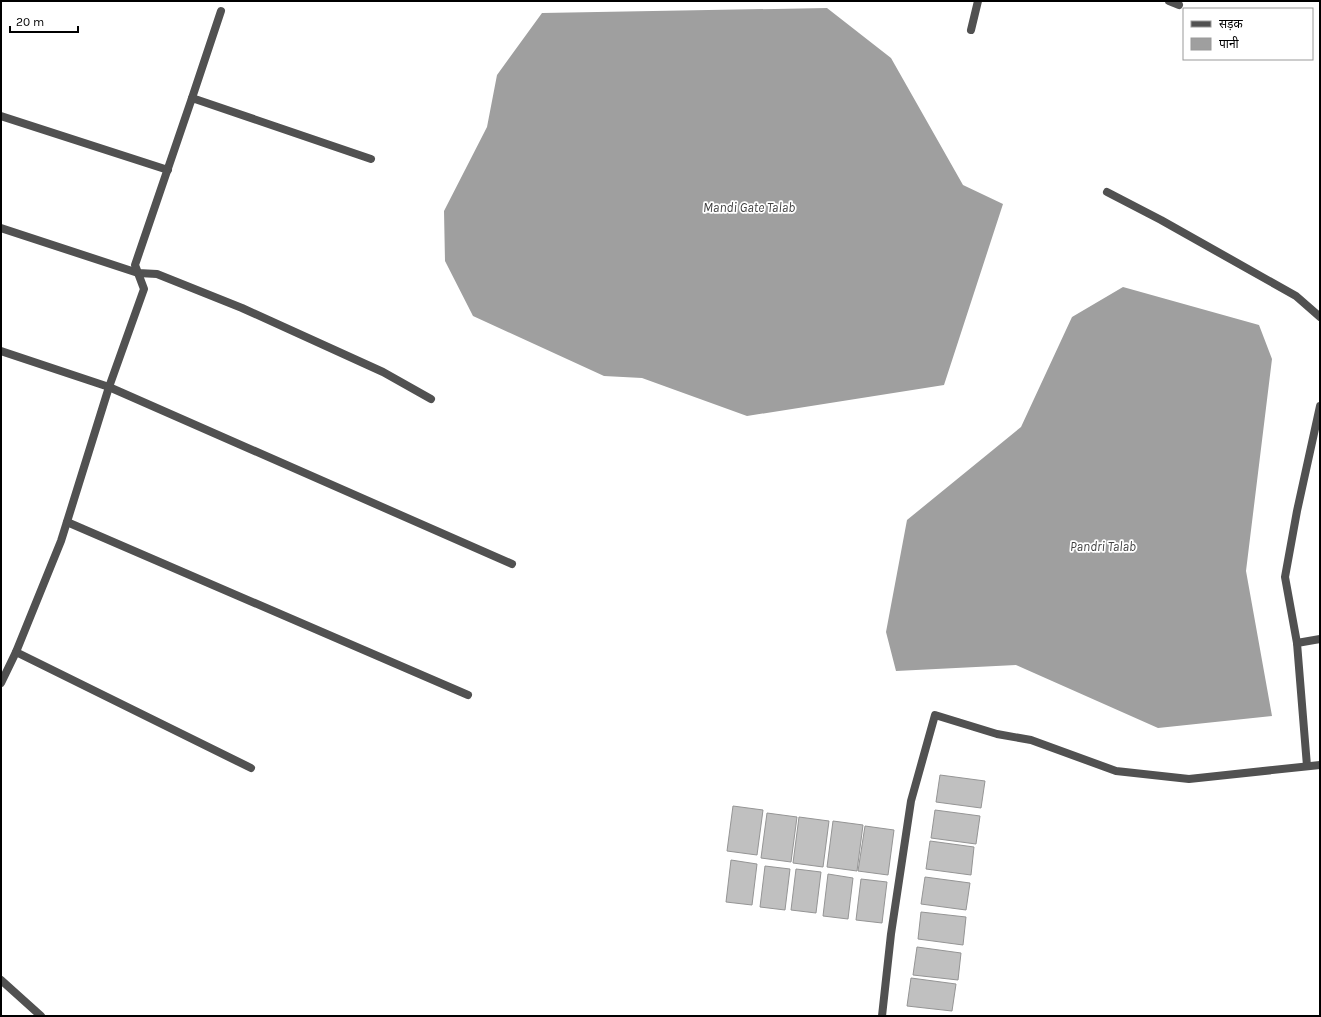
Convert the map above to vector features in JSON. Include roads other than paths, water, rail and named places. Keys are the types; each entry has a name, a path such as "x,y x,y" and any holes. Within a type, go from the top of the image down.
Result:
{"street":[{"path":"971,30 978,1"},
{"path":"1169,1 1179,5"},
{"path":"1,683 16,652 61,541 109,387 144,289 136,265 221,11"},
{"path":"192,98 371,160"},
{"path":"1,116 168,170"},
{"path":"1106,192 1161,220 1296,296 1320,317"},
{"path":"1,228 138,273 157,274 242,308 383,372 431,399"},
{"path":"1,352 109,387 512,564"},
{"path":"1307,766 1297,644 1285,577 1297,511 1320,406"},
{"path":"67,522 468,695"},
{"path":"1297,644 1320,639"},
{"path":"16,652 251,768"},
{"path":"882,1016 891,934 911,801 935,715 997,734 1030,740 1116,771 1189,779 1320,765"},
{"path":"1,980 41,1016"}],"water":[{"name":"Mandi Gate Talab","path":"827,8 891,58 963,185 1003,204 944,385 747,416 642,378 604,376 473,316 445,261 444,211 487,127 497,75 542,13"},
{"name":"Pandri Talab","path":"1123,287 1259,325 1272,359 1246,571 1272,716 1158,728 1016,665 896,671 886,632 907,520 1021,427 1072,317"}]}
